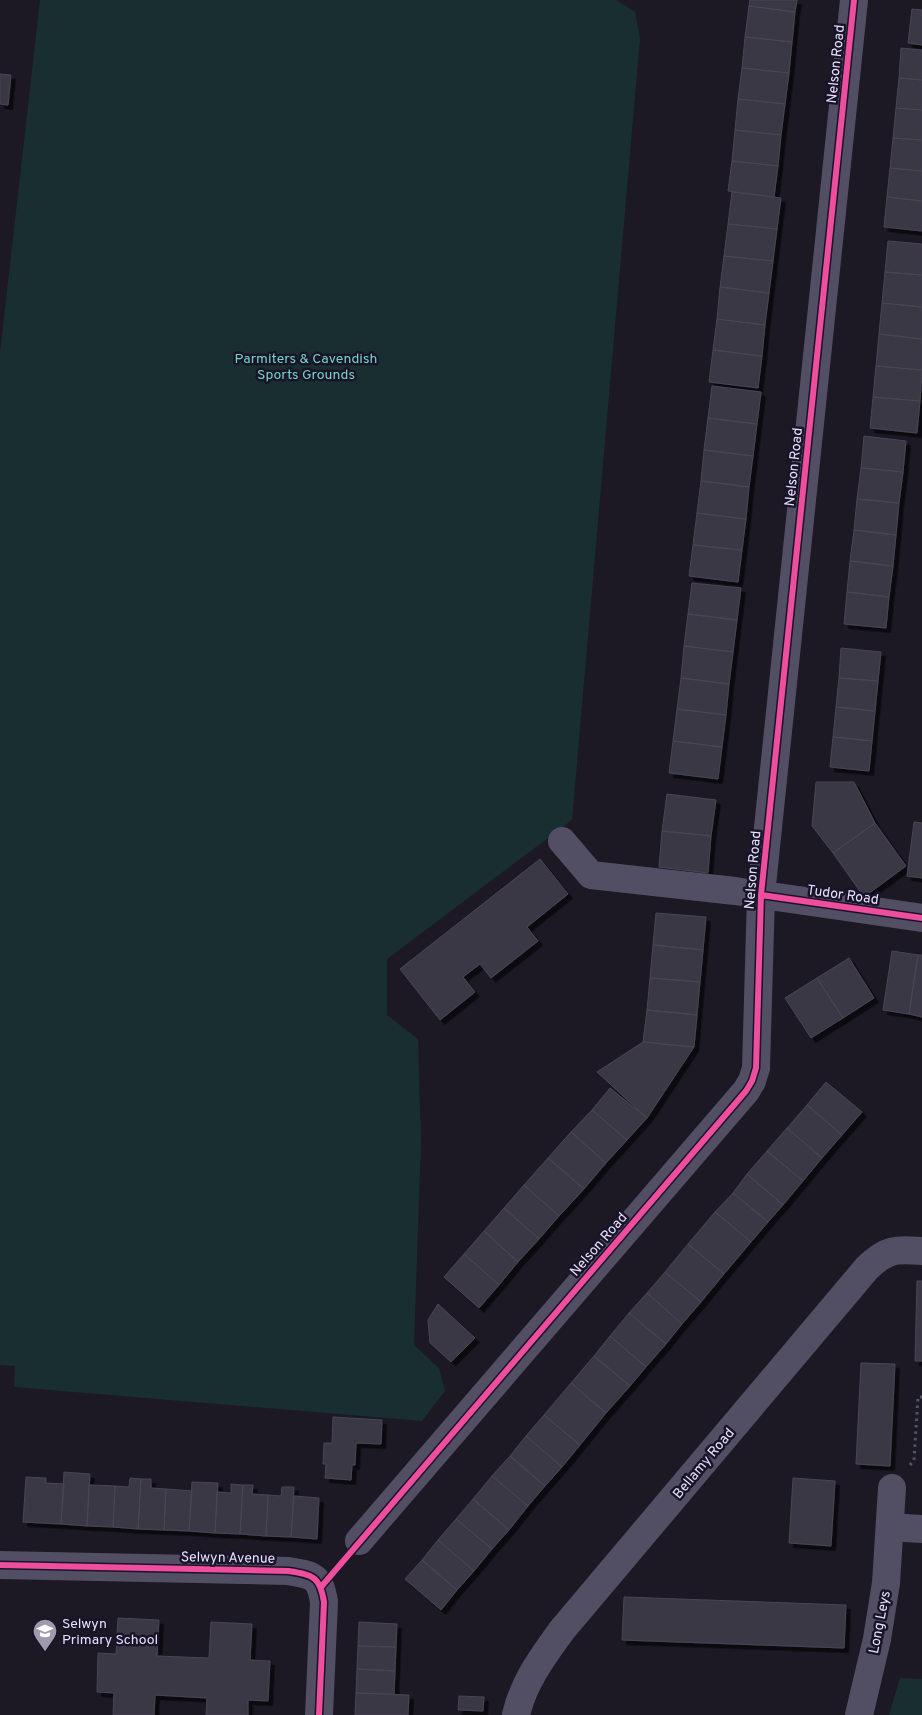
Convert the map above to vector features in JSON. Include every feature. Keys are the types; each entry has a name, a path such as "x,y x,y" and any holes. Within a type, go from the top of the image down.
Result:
{"street":[{"name":"Nelson Road","path":"359,1541 752,1082 756,1068 761,896 854,0"},
{"name":"Tudor Road","path":"562,841 591,875 922,918"},
{"name":"Bellamy Road","path":"516,1715 519,1700 538,1664 562,1630 867,1268 880,1255 901,1249 922,1251"},
{"name":"Long Leys","path":"859,1715 877,1639 885,1593 892,1488"},
{"path":"890,1527 922,1529"},
{"name":"Selwyn Avenue","path":"0,1565 288,1571 310,1574 321,1586 324,1602 319,1715"}],"path":[{"path":"892,1488 914,1460 918,1397 922,1397"}],"green space":[{"name":"Parmiters & Cavendish Sports Grounds","path":"40,0 616,0 635,12 640,39 572,820 387,959 387,1015 418,1039 421,1141 414,1345 439,1368 445,1391 422,1421 14,1387 15,1366 0,1365 0,353"},
{"path":"900,1678 922,1679 922,1715 889,1715"}],"building":[{"path":"750,0 797,0 795,12 749,6"},
{"path":"749,6 795,12 792,42 745,37"},
{"path":"912,9 922,10 922,45 908,43"},
{"path":"745,37 792,42 789,73 742,68"},
{"path":"901,48 922,50 922,80 899,78"},
{"path":"742,68 789,73 785,104 738,99"},
{"path":"0,74 11,75 8,105 0,104"},
{"path":"899,78 922,80 922,110 896,108"},
{"path":"738,99 785,104 781,135 735,130"},
{"path":"896,108 922,110 922,140 893,138"},
{"path":"735,130 781,135 778,166 732,161"},
{"path":"893,138 922,140 922,171 890,168"},
{"path":"732,161 778,166 774,197 728,191"},
{"path":"890,168 922,171 922,201 887,197"},
{"path":"732,192 781,198 777,229 728,224"},
{"path":"887,197 922,201 922,231 884,227"},
{"path":"728,224 777,229 773,261 724,256"},
{"path":"888,241 922,244 922,275 885,272"},
{"path":"724,256 773,261 769,293 720,287"},
{"path":"885,272 922,275 922,307 882,303"},
{"path":"720,287 769,293 765,325 717,319"},
{"path":"882,303 922,307 922,339 879,334"},
{"path":"717,319 765,325 762,356 713,350"},
{"path":"879,334 922,339 922,370 876,366"},
{"path":"713,350 762,356 758,388 709,382"},
{"path":"876,366 922,370 920,401 873,397"},
{"path":"712,386 761,392 757,424 708,418"},
{"path":"873,397 920,401 917,433 870,428"},
{"path":"708,418 757,424 753,456 704,450"},
{"path":"864,436 906,441 903,472 861,468"},
{"path":"704,450 753,456 749,487 701,481"},
{"path":"861,468 903,472 899,503 857,499"},
{"path":"701,481 749,487 746,519 697,513"},
{"path":"857,499 899,503 896,535 854,530"},
{"path":"697,513 746,519 742,550 693,545"},
{"path":"854,530 896,535 893,566 850,561"},
{"path":"693,545 742,550 738,582 689,576"},
{"path":"850,561 893,566 889,597 847,592"},
{"path":"692,583 741,588 737,620 688,614"},
{"path":"847,592 889,597 886,628 844,624"},
{"path":"688,614 737,620 733,652 684,646"},
{"path":"684,646 733,652 729,684 681,678"},
{"path":"841,648 881,652 878,681 839,678"},
{"path":"681,678 729,684 726,715 677,709"},
{"path":"839,678 878,681 875,711 836,707"},
{"path":"836,707 875,711 872,741 833,737"},
{"path":"677,709 726,715 722,747 673,741"},
{"path":"833,737 872,741 869,771 830,767"},
{"path":"673,741 722,747 718,779 669,773"},
{"path":"816,782 854,782 875,823 833,853 812,826"},
{"path":"667,794 716,800 711,836 662,831"},
{"path":"914,822 922,823 922,878 907,876"},
{"path":"875,823 906,866 864,897 833,853"},
{"path":"662,831 711,836 708,873 659,867"},
{"path":"540,859 568,894 527,927 538,941 491,978 480,964 463,977 475,992 440,1020 400,969"},
{"path":"656,913 706,917 703,950 653,945"},
{"path":"653,945 703,950 700,982 650,978"},
{"path":"892,951 918,955 909,1014 883,1010"},
{"path":"918,955 922,955 922,1017 909,1014"},
{"path":"849,958 874,998 843,1018 817,978"},
{"path":"650,978 700,982 697,1015 647,1010"},
{"path":"817,978 843,1018 811,1038 785,998"},
{"path":"647,1010 697,1015 694,1047 643,1042"},
{"path":"643,1042 694,1047 647,1118 597,1072"},
{"path":"826,1082 862,1112 842,1135 807,1105"},
{"path":"610,1088 647,1118 627,1140 592,1110"},
{"path":"807,1105 842,1135 822,1158 787,1128"},
{"path":"592,1110 627,1140 606,1163 571,1132"},
{"path":"787,1128 822,1158 803,1181 767,1151"},
{"path":"571,1132 606,1163 584,1189 548,1158"},
{"path":"767,1151 803,1181 783,1205 747,1174"},
{"path":"548,1158 584,1189 559,1216 524,1185"},
{"path":"747,1174 783,1205 768,1222 733,1193"},
{"path":"524,1185 559,1216 539,1239 504,1208"},
{"path":"733,1193 768,1222 751,1242 715,1212"},
{"path":"504,1208 539,1239 518,1262 484,1231"},
{"path":"715,1212 751,1242 724,1274 688,1244"},
{"path":"484,1231 518,1262 499,1285 464,1254"},
{"path":"688,1244 724,1274 701,1302 665,1272"},
{"path":"464,1254 499,1285 479,1308 444,1277"},
{"path":"665,1272 701,1302 682,1324 647,1293"},
{"path":"917,1281 922,1281 922,1361 915,1361"},
{"path":"647,1293 682,1324 666,1344 629,1313"},
{"path":"438,1304 475,1338 451,1362 430,1343 428,1320"},
{"path":"629,1313 666,1344 646,1367 610,1336"},
{"path":"610,1336 646,1367 630,1386 594,1356"},
{"path":"594,1356 630,1386 606,1413 571,1383"},
{"path":"861,1363 895,1364 890,1466 856,1464"},
{"path":"571,1383 606,1413 580,1445 544,1415"},
{"path":"544,1415 580,1445 562,1467 526,1436"},
{"path":"333,1417 382,1420 381,1444 356,1443 355,1465 352,1465 351,1480 325,1478 326,1464 323,1464 324,1443 332,1443"},
{"path":"526,1436 562,1467 545,1486 510,1456"},
{"path":"510,1456 545,1486 528,1506 492,1476"},
{"path":"64,1472 90,1474 87,1526 61,1524"},
{"path":"492,1476 528,1506 509,1530 473,1499"},
{"path":"26,1477 46,1478 46,1483 64,1484 61,1524 23,1522"},
{"path":"130,1478 141,1479 138,1529 113,1527 115,1486 129,1487"},
{"path":"793,1478 835,1481 831,1546 789,1543"},
{"path":"141,1479 151,1479 151,1488 166,1489 164,1530 138,1529"},
{"path":"192,1482 218,1483 215,1533 189,1531"},
{"path":"231,1484 243,1485 240,1534 215,1533 217,1492 231,1493"},
{"path":"89,1485 115,1486 113,1527 87,1526"},
{"path":"243,1485 253,1485 252,1494 268,1495 266,1536 240,1534"},
{"path":"282,1487 294,1487 291,1537 266,1536 268,1495 281,1496"},
{"path":"166,1489 192,1491 189,1531 164,1530"},
{"path":"294,1496 319,1498 317,1539 291,1537"},
{"path":"473,1499 509,1530 492,1549 456,1519"},
{"path":"456,1519 492,1549 474,1571 438,1540"},
{"path":"438,1540 474,1571 457,1590 422,1560"},
{"path":"422,1560 457,1590 441,1610 405,1579"},
{"path":"624,1597 846,1605 844,1648 622,1640"},
{"path":"118,1618 159,1620 157,1656 209,1658 211,1622 252,1624 250,1660 270,1661 268,1701 248,1700 248,1715 206,1715 207,1698 155,1695 154,1715 113,1715 114,1693 97,1692 98,1653 116,1654"},
{"path":"359,1622 397,1624 396,1647 358,1646"},
{"path":"358,1646 396,1647 395,1671 357,1669"},
{"path":"357,1669 395,1671 394,1694 356,1693"},
{"path":"356,1693 409,1695 408,1715 355,1715"},
{"path":"459,1696 484,1697 483,1711 458,1710"}],"cycle path":[{"path":"321,1587 746,1091 752,1081 756,1068 761,895 854,0"},
{"path":"761,895 922,918"},
{"path":"0,1565 288,1571 314,1578 320,1587 324,1602 319,1715"}],"place":[{"name":"Selwyn Primary School","path":"45,1652"}]}
